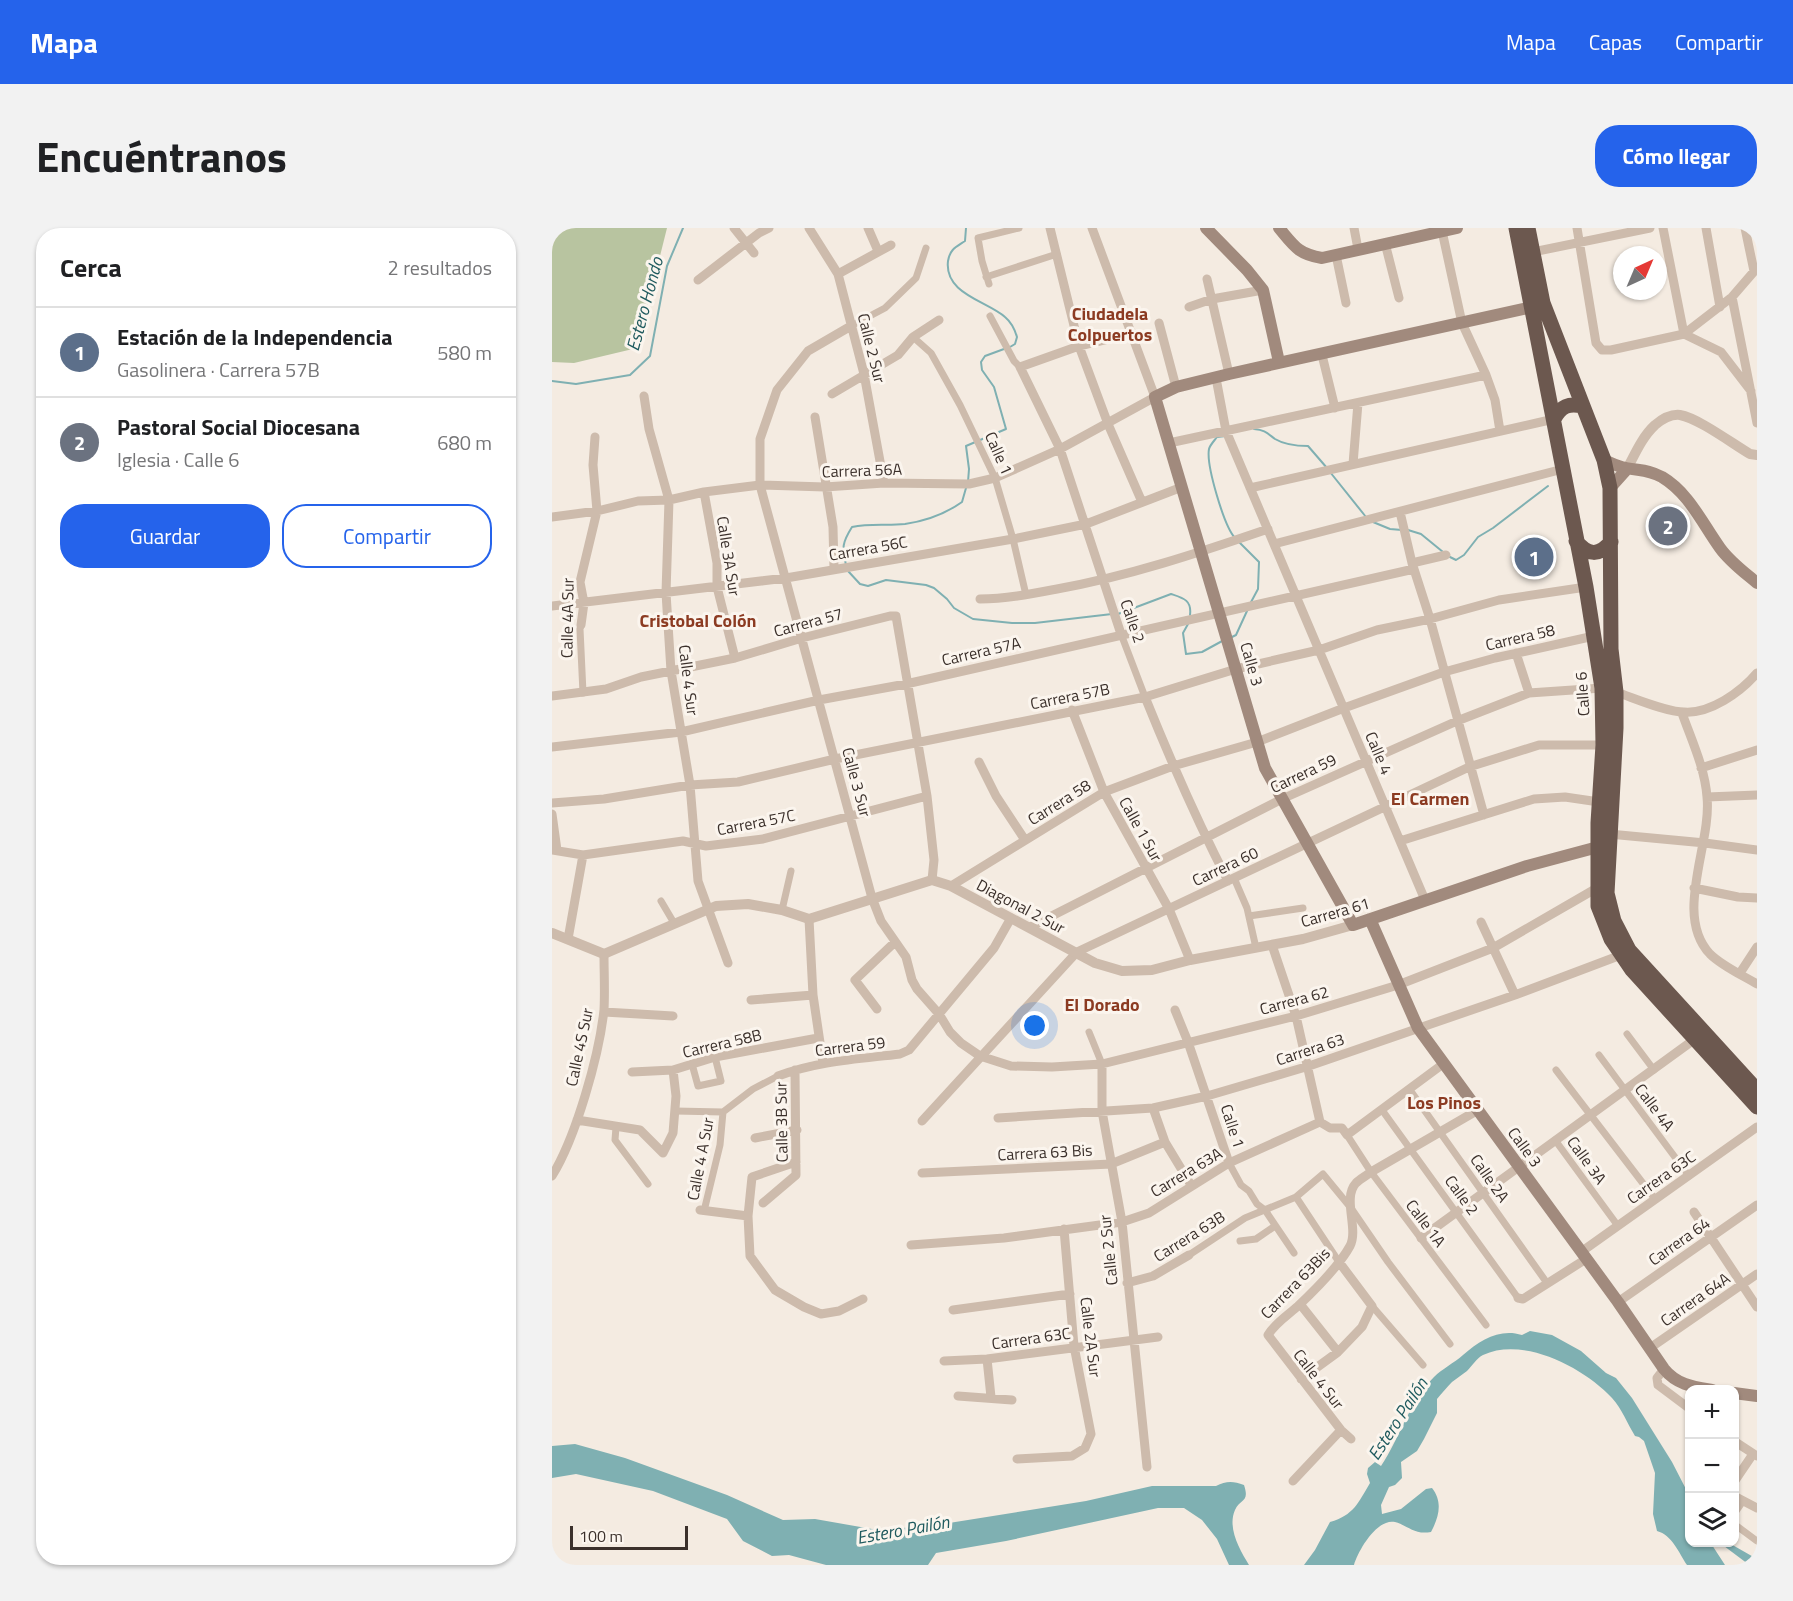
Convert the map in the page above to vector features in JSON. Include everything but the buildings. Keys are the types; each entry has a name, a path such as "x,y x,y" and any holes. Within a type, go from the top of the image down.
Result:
{"highway":[{"name":"Calle 6","path":"1516,228 1594,636 1609,690 1616,728 1607,893 1614,921 1629,950 1757,1090"},
{"name":"Calle 6","path":"1528,228 1544,303 1604,460 1610,488 1611,649 1599,802 1598,906 1611,939 1621,955 1757,1107"},
{"path":"1554,418 1565,406 1574,404 1582,406"},
{"path":"1576,541 1583,550 1594,553 1604,550 1611,542"}],"main road":[{"path":"1206,228 1263,290 1279,362"},
{"path":"1279,228 1294,247 1306,256 1322,258 1385,243 1403,233 1452,229"},
{"path":"1155,396 1176,387 1279,362 1322,355 1532,307"},
{"name":"Calle 3","path":"1155,396 1265,768 1353,925"},
{"path":"1604,460 1627,469 1643,469 1662,477 1683,495 1721,549 1757,583"},
{"path":"1610,488 1627,469"},
{"name":"Carrera 61","path":"1353,925 1527,866 1598,847"},
{"name":"Calle 3","path":"1370,919 1418,1028 1618,1302 1664,1370 1676,1381 1685,1385"},
{"path":"1739,1394 1757,1396"}],"street":[{"path":"734,228 753,253"},
{"path":"698,280 769,228"},
{"name":"Calle 2 Sur","path":"809,228 838,274 864,374 884,483"},
{"path":"868,228 878,251"},
{"path":"1019,228 978,238 988,281 1057,254"},
{"path":"1050,228 1079,346 1108,424 1142,502"},
{"path":"1092,228 1155,396"},
{"path":"1354,228 1359,249"},
{"path":"1577,228 1596,343 1602,350 1683,334 1720,308 1756,269 1745,228"},
{"path":"1533,252 1650,228"},
{"path":"1663,228 1683,334"},
{"path":"1706,228 1720,308"},
{"path":"1452,229 1462,323 1495,400 1500,431"},
{"path":"1385,243 1399,298"},
{"path":"838,274 891,245"},
{"path":"851,326 885,308 916,278 926,248"},
{"path":"1336,255 1346,303"},
{"path":"1207,279 1229,374"},
{"path":"1189,307 1212,299 1263,290"},
{"path":"1732,297 1757,423"},
{"path":"990,316 1010,354 1020,367 1079,346 1133,333"},
{"path":"832,394 898,355 913,337 939,320"},
{"path":"1159,323 1176,387"},
{"name":"Calle 3 Sur","path":"851,326 808,351 777,390 760,440 760,485 872,898 882,921 906,957 912,980 917,989 939,1014 950,1032 980,1056"},
{"path":"1683,334 1721,352 1751,392"},
{"name":"Calle 1","path":"913,337 931,354 960,405 995,478 1026,595"},
{"path":"1322,355 1335,408"},
{"name":"Calle 2","path":"1020,367 1060,449 1116,620 1173,766 1205,837 1231,879 1249,916 1256,948"},
{"path":"1169,443 1486,375"},
{"name":"Calle 4","path":"1216,378 1226,431 1425,900"},
{"name":"Calle 4 Sur","path":"644,396 649,429 669,500 666,593 671,671 690,785 698,881 728,963"},
{"name":"Carrera 56A","path":"552,517 597,511 638,501 669,500 704,492 760,485 825,487 884,483 969,484 995,478 1060,449 1155,396"},
{"path":"1353,464 1358,403"},
{"path":"1627,469 1644,437 1654,425 1664,418 1680,415 1701,424 1757,456"},
{"path":"815,417 833,527 834,569"},
{"path":"1250,488 1554,418"},
{"name":"Calle 4A Sur","path":"583,693 581,625 584,603 580,582 597,511 593,465 595,437"},
{"path":"1274,544 1563,469"},
{"name":"Carrera 56C","path":"552,606 786,578 1013,539 1086,524 1182,487"},
{"name":"Calle 3A Sur","path":"704,492 717,563 717,587 735,658"},
{"path":"1400,512 1413,566 1431,619 1469,767 1484,815"},
{"path":"980,599 999,599 1104,581 1268,529"},
{"name":"Carrera 57A","path":"552,747 681,732 819,700 906,684 1296,596 1413,566 1446,555"},
{"name":"Carrera 57B","path":"552,803 690,785 738,782 835,759 1145,697 1236,669 1319,650 1377,630 1431,619 1499,600 1586,587"},
{"name":"Carrera 57","path":"552,696 606,689 641,677 735,658 890,616 896,616 906,684"},
{"name":"Carrera 58","path":"951,886 1104,792 1173,766 1257,742 1444,672 1594,636"},
{"path":"1516,653 1529,693"},
{"path":"1609,690 1682,712 1694,712 1729,698 1749,683 1757,673"},
{"path":"906,684 927,796 934,860 932,880"},
{"name":"Carrera 59","path":"1030,927 1282,799 1457,720 1529,693 1609,690"},
{"name":"Calle 1 Sur","path":"1072,710 1104,792 1168,909 1190,960"},
{"path":"1682,712 1701,768 1707,797 1704,843 1694,888 1696,925 1701,942 1712,956 1757,984"},
{"name":"Carrera 60","path":"922,1121 1077,952 1469,767 1539,745 1602,746"},
{"path":"1701,768 1757,750"},
{"path":"979,762 996,796 1025,840"},
{"path":"1707,797 1757,795"},
{"name":"Carrera 57C","path":"554,850 583,855 683,841 706,846 763,839 927,796"},
{"path":"1400,841 1534,799 1565,797 1599,802"},
{"path":"552,814 554,850"},
{"path":"1609,834 1757,850"},
{"path":"568,939 583,855"},
{"path":"782,910 791,871"},
{"path":"552,933 604,954 716,906 748,904 782,910 809,919 932,880 951,886"},
{"name":"Diagonal 2 Sur","path":"951,886 1077,952"},
{"name":"Carrera 62","path":"980,1056 1011,1066 1052,1067 1102,1064 1296,1016 1398,985 1493,948 1597,888"},
{"path":"1694,888 1738,897 1757,898"},
{"path":"662,901 674,923"},
{"path":"1249,916 1303,908"},
{"name":"Carrera 59","path":"723,1112 753,1089 795,1070 822,1063 900,1054 909,1050 994,948 1011,918"},
{"path":"809,919 813,995 822,1063"},
{"path":"1481,922 1515,995"},
{"name":"Carrera 61","path":"1077,952 1095,963 1122,971 1152,970 1190,960 1303,939 1353,925"},
{"path":"877,1009 855,980 895,942"},
{"path":"1272,945 1296,1016 1320,1122 1330,1128 1342,1128 1347,1135 1443,1064"},
{"path":"1740,973 1757,947"},
{"name":"Calle 4S Sur","path":"552,1176 577,1120 595,1056 603,1012 604,954"},
{"name":"Carrera 63","path":"998,1118 1153,1108 1207,1096 1309,1066 1515,995 1621,955"},
{"path":"751,1000 813,995"},
{"path":"1175,1010 1188,1042"},
{"path":"603,1012 673,1016"},
{"name":"Calle 2 Sur","path":"1089,1032 1102,1064 1102,1111 1122,1221 1147,1467"},
{"path":"1627,1035 1654,1070"},
{"name":"Carrera 58B","path":"632,1072 673,1070 715,1057 818,1038"},
{"path":"1421,1238 1695,1039"},
{"name":"Calle 1","path":"1188,1042 1229,1162 1241,1185 1265,1210"},
{"name":"Calle 4A","path":"1599,1055 1689,1176"},
{"path":"692,1064 698,1086 721,1081 715,1057"},
{"path":"577,1120 640,1130 663,1153 673,1133 676,1096 673,1070"},
{"name":"Calle 3B Sur","path":"763,1203 796,1175 795,1070"},
{"path":"1556,1070 1655,1199"},
{"name":"Calle 2A","path":"1410,1089 1547,1283"},
{"path":"1153,1108 1165,1142 1191,1185"},
{"name":"Calle 2","path":"1382,1110 1518,1298"},
{"name":"Carrera 63Bis","path":"1268,1335 1339,1262 1351,1245 1353,1236 1351,1190 1355,1184 1371,1172 1478,1110"},
{"path":"675,1111 723,1112"},
{"name":"Calle 4 A Sur","path":"702,1210 720,1144 723,1112"},
{"name":"Carrera 63A","path":"911,1245 1004,1238 1122,1221 1149,1213 1229,1162 1320,1122"},
{"path":"616,1126 615,1140 648,1184"},
{"name":"Carrera 63C","path":"1584,1255 1618,1226 1757,1127"},
{"path":"755,1138 797,1130"},
{"name":"Calle 1A","path":"1347,1135 1371,1172 1486,1325"},
{"name":"Calle 3A","path":"1555,1140 1618,1226"},
{"name":"Carrera 63 Bis","path":"922,1173 1111,1164 1165,1142"},
{"path":"796,1162 752,1177 748,1216 750,1256 775,1290 821,1314 839,1311 863,1299"},
{"name":"Carrera 63B","path":"1127,1283 1154,1276 1245,1218 1296,1197 1323,1174 1351,1208"},
{"path":"1296,1197 1339,1262 1372,1306 1423,1365"},
{"name":"Carrera 64","path":"1618,1302 1757,1205"},
{"path":"1351,1208 1388,1262 1450,1344"},
{"path":"702,1210 748,1216"},
{"path":"1265,1210 1294,1253"},
{"path":"1694,1212 1757,1307"},
{"path":"1240,1241 1256,1239 1275,1226"},
{"name":"Calle 2A Sur","path":"1017,1459 1072,1456 1085,1448 1090,1434 1074,1346 1064,1229"},
{"path":"1518,1298 1523,1299 1584,1255"},
{"name":"Carrera 64A","path":"1650,1348 1757,1274"},
{"path":"953,1310 1070,1294"},
{"path":"1300,1304 1338,1352"},
{"path":"1301,1379 1338,1352 1362,1327 1372,1306"},
{"name":"Calle 4 Sur","path":"1268,1335 1341,1430 1351,1439"},
{"name":"Carrera 63C","path":"944,1361 987,1359 1158,1337"},
{"path":"987,1359 991,1397"},
{"path":"1664,1370 1657,1378 1658,1385 1685,1406"},
{"path":"958,1396 1012,1400"},
{"path":"1293,1481 1341,1430"},
{"path":"1739,1444 1756,1453 1739,1475"},
{"path":"1739,1498 1757,1509"},
{"path":"1739,1528 1757,1541"}],"green space":[{"path":"552,228 667,228 637,348 574,363 552,362"}],"water":[{"path":"1530,1331 1552,1335 1581,1351 1606,1373 1616,1378 1632,1398 1685,1487 1685,1547 1713,1547 1725,1565 1687,1565 1671,1540 1657,1531 1653,1514 1655,1473 1644,1441 1635,1436 1622,1411 1612,1398 1570,1366 1534,1352 1517,1349 1499,1350 1483,1355 1448,1386 1437,1399 1437,1413 1417,1451 1401,1462 1402,1478 1389,1487 1381,1505 1382,1514 1401,1509 1426,1489 1432,1488 1438,1499 1439,1510 1431,1532 1420,1532 1395,1522 1388,1522 1369,1537 1354,1565 1304,1565 1330,1522 1345,1516 1358,1502 1370,1483 1368,1468 1375,1462 1381,1466 1411,1409 1434,1377 1483,1340 1498,1334 1522,1335"},
{"name":"Estero Pailón","path":"575,1444 625,1458 727,1495 783,1520 815,1519 872,1529 924,1527 1086,1501 1152,1486 1216,1486 1226,1482 1236,1483 1244,1485 1246,1495 1235,1510 1234,1531 1249,1565 1229,1565 1217,1539 1202,1520 1184,1508 1158,1508 1006,1541 936,1553 928,1565 826,1565 789,1555 772,1556 743,1541 727,1519 653,1491 576,1474 552,1478 552,1446"},
{"path":"1725,1547 1736,1547 1757,1559 1757,1565 1748,1564"}],"waterway":[{"name":"Estero Hondo","path":"552,381 576,384 630,375 650,356 667,266 683,228"},
{"path":"966,228 965,241 950,254 949,272 960,289 997,311 1009,321 1017,337 1015,344 1010,347"},
{"path":"968,482 966,446 1006,429 994,387 982,370 981,362 985,356 1004,349"},
{"path":"1254,429 1268,433 1283,443 1308,446 1327,468"},
{"path":"1226,436 1217,437 1210,448 1209,457 1221,509 1235,538"},
{"path":"1330,472 1366,517"},
{"path":"1450,557 1456,560 1464,555 1478,537 1548,486"},
{"path":"846,565 844,545 852,527 905,524 928,519 962,502 966,488"},
{"path":"1373,522 1390,529 1402,530"},
{"path":"1408,530 1421,534 1443,552"},
{"path":"1239,542 1259,562 1258,589 1250,604"},
{"path":"848,571 860,584 868,586 886,580 934,588 954,608 973,619 1035,623 1112,614"},
{"path":"1118,614 1171,594 1183,598 1188,603 1190,615"},
{"path":"1232,637 1236,635 1247,611"},
{"path":"1188,624 1183,633 1186,654 1202,652 1224,640"}],"place":[{"name":"Pastoral Social Diocesana","path":"1668,526"},
{"name":"Estación de la Independencia","path":"1534,557"}],"district":[{"name":"Ciudadela Colpuertos","path":"1110,324"},
{"name":"Cristobal Colón","path":"698,621"},
{"name":"El Carmen","path":"1430,799"},
{"name":"El Dorado","path":"1102,1005"},
{"name":"Los Pinos","path":"1444,1103"}]}
